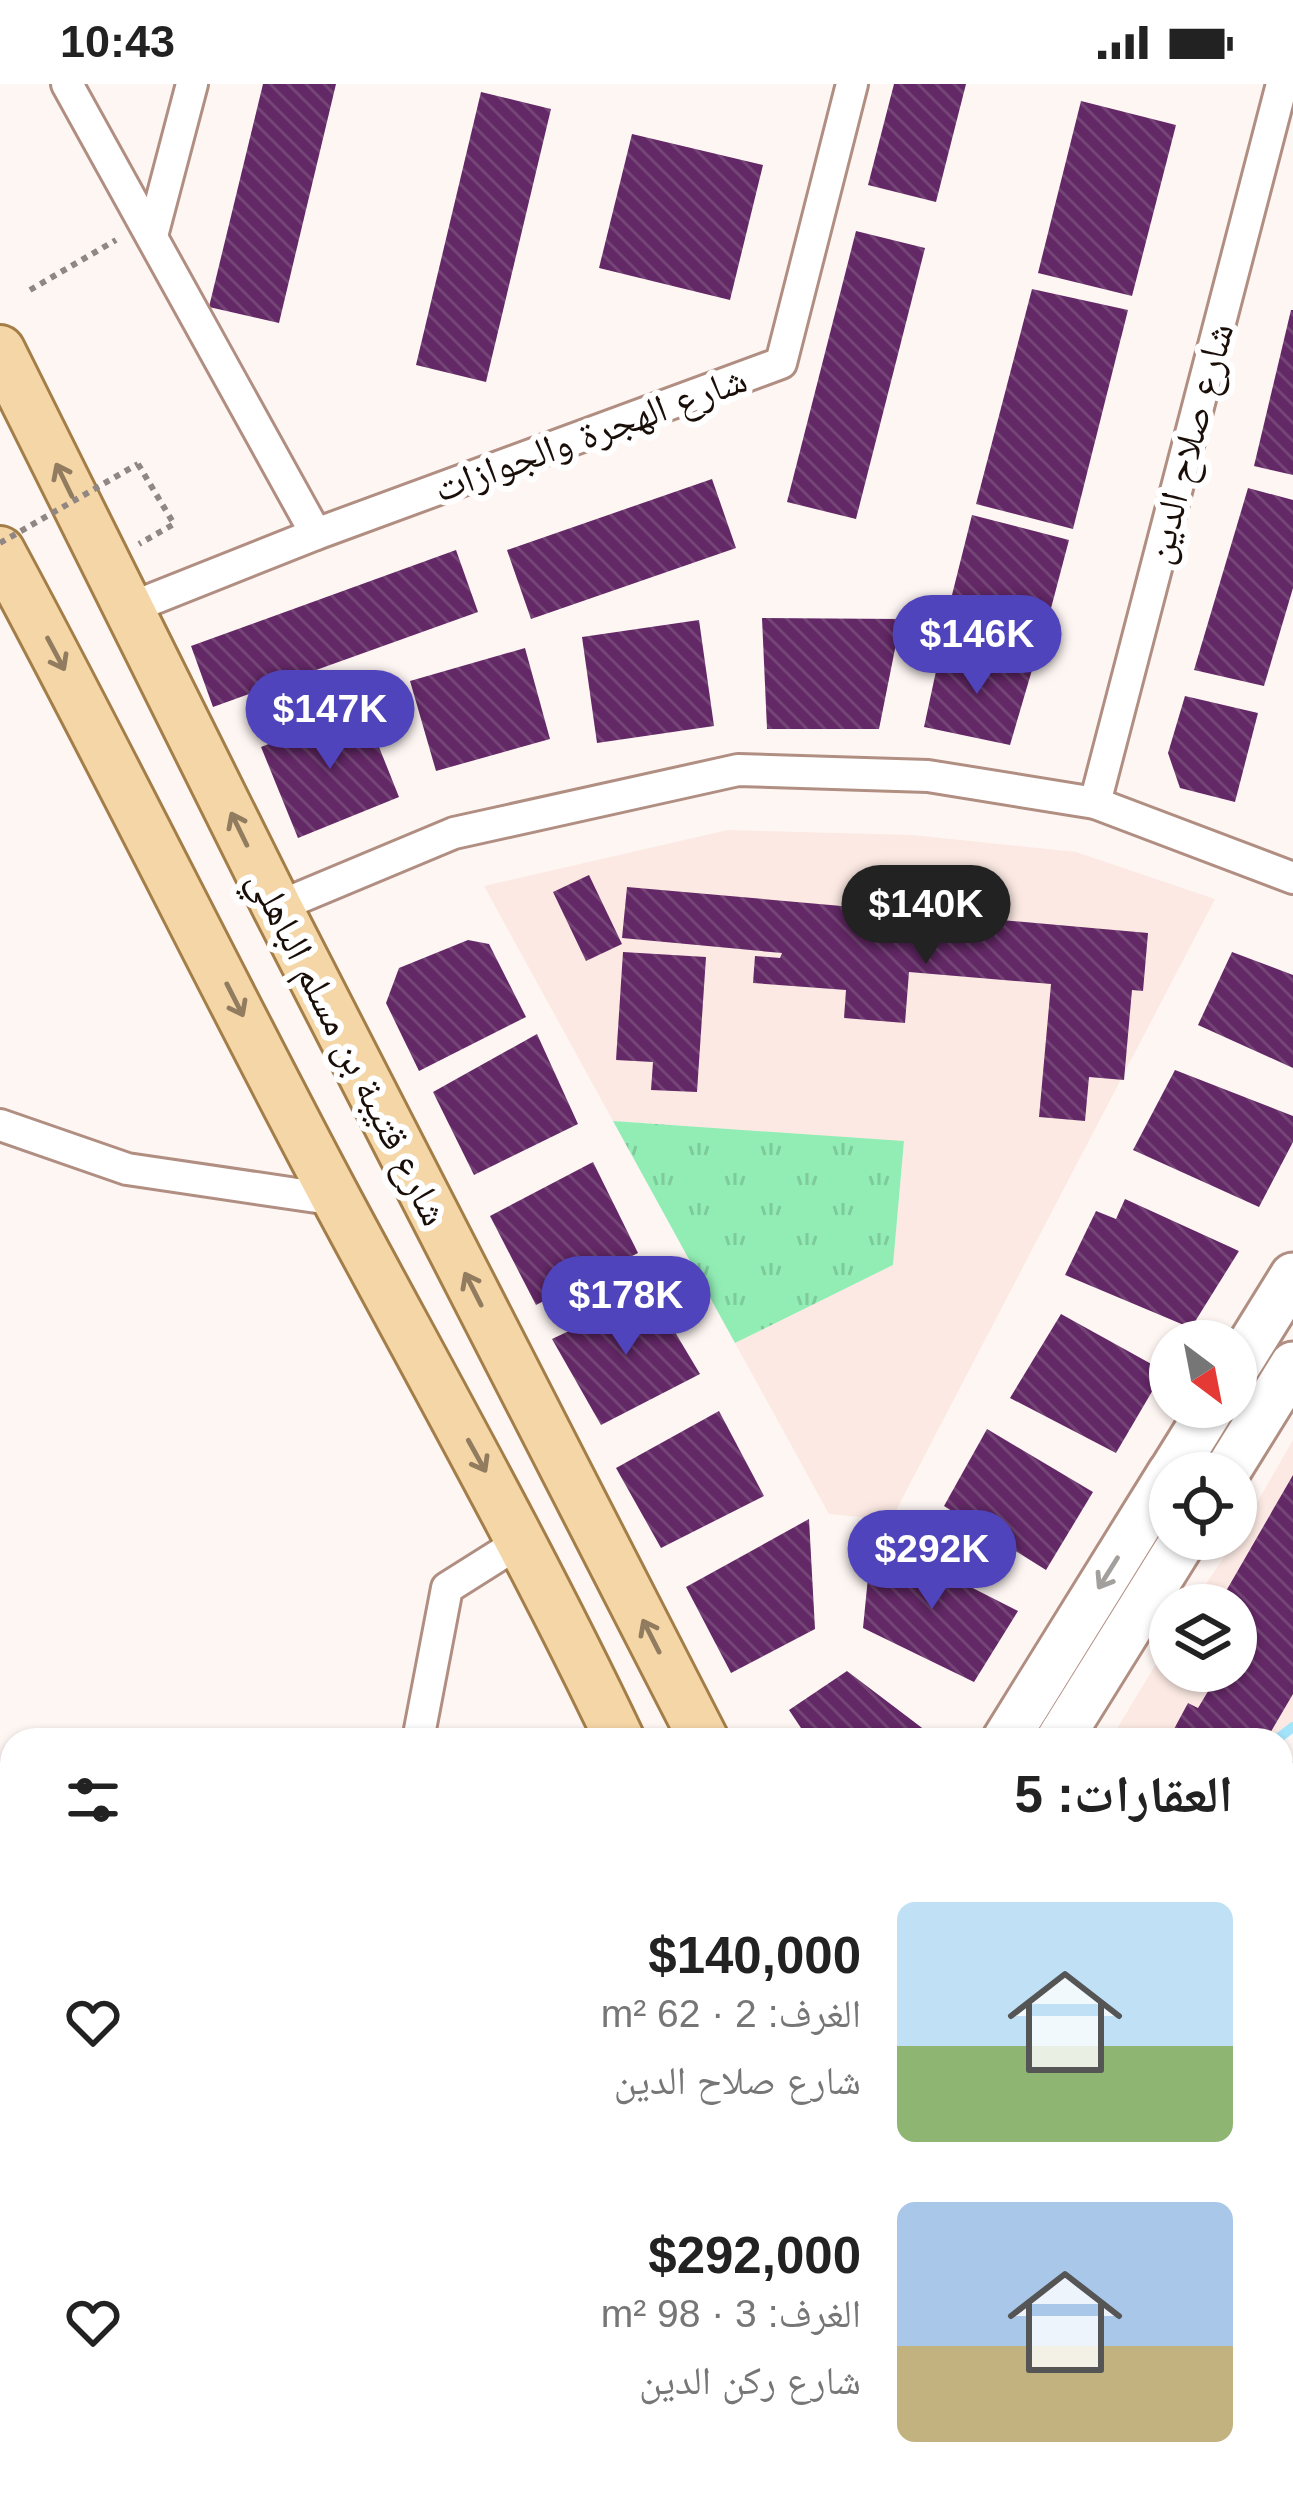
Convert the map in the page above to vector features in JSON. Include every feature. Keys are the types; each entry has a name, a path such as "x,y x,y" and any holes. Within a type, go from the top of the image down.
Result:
{"main road":[{"name":"شارع قتيبة بن مسلم الباهلي","path":"0,350 277,908 698,1728"},
{"name":"شارع قتيبة بن مسلم الباهلي","path":"0,547 337,1200 523,1540 614,1728"},
{"path":"1257,1334 1293,1276"},
{"path":"1239,1452 1293,1365"},
{"path":"1012,1728 1149,1508"},
{"path":"1066,1728 1171,1560"},
{"path":"596,1689 627,1706 638,1728"}],"street":[{"path":"68,84 316,533"},
{"path":"149,229 192,84"},
{"name":"شارع صلاح الدين","path":"1095,803 1282,84"},
{"name":"شارع الهجرة والجوازات","path":"130,608 316,533 781,363 849,85"},
{"path":"277,908 454,833 738,770 928,776 1095,803 1293,878"},
{"path":"0,1125 127,1169 337,1200"},
{"path":"420,1728 447,1588 523,1540"}],"path":[{"path":"30,290 149,229"},
{"path":"0,547 138,464 174,524"}],"shaded area":[{"path":"728,830 912,835 1076,852 1215,899 891,1520 829,1514 735,1343 893,1265 904,1142 613,1121 484,886"},
{"path":"1293,1440 1293,1728 1117,1728 1149,1676 1149,1692 1257,1692 1257,1584 1206,1584 1222,1560 1257,1560 1257,1503"}],"green space":[{"path":"613,1121 904,1141 893,1265 735,1343"}],"building":[{"path":"263,84 336,84 279,323 209,307"},
{"path":"894,84 966,84 936,202 868,185"},
{"path":"481,92 551,109 486,382 416,365"},
{"path":"1081,101 1176,125 1132,296 1038,273"},
{"path":"632,134 763,165 730,300 599,268"},
{"path":"856,231 925,248 856,519 787,502"},
{"path":"1032,289 1128,310 1073,529 976,504"},
{"path":"1293,310 1293,475 1254,466"},
{"path":"712,479 736,548 531,619 507,550"},
{"path":"1248,488 1293,500 1293,588 1264,686 1194,670"},
{"path":"972,515 1069,540 1040,650 944,627"},
{"path":"456,550 478,612 213,707 191,646"},
{"path":"762,618 901,619 879,729 767,729"},
{"path":"699,620 714,726 597,743 582,637"},
{"path":"525,648 550,739 436,771 410,681"},
{"path":"941,648 1032,670 1010,745 924,727"},
{"path":"1185,696 1258,713 1235,802 1180,788 1168,753"},
{"path":"363,707 399,797 298,838 261,747"},
{"path":"589,875 622,944 586,961 553,892"},
{"path":"627,887 1148,933 1143,991 1132,990 1124,1080 1089,1077 1085,1121 1039,1117 1051,984 909,972 905,1023 844,1018 846,990 753,983 755,956 780,958 782,953 622,938"},
{"path":"468,940 489,944 526,1017 419,1071 386,1003 399,968"},
{"path":"623,952 706,957 697,1092 651,1090 653,1062 616,1060"},
{"path":"1232,952 1293,975 1293,1068 1198,1025"},
{"path":"537,1034 578,1124 474,1175 433,1092"},
{"path":"1175,1070 1293,1116 1293,1142 1259,1207 1133,1150"},
{"path":"593,1162 638,1253 536,1305 490,1216"},
{"path":"1125,1199 1239,1251 1196,1320 1172,1320 1065,1275 1096,1211 1116,1219"},
{"path":"651,1292 700,1374 601,1425 552,1339"},
{"path":"1061,1314 1149,1363 1149,1397 1116,1453 1010,1398"},
{"path":"719,1411 764,1496 661,1548 616,1468"},
{"path":"987,1429 1093,1492 1046,1570 944,1506"},
{"path":"1293,1475 1293,1694 1273,1728 1175,1728 1188,1703 1198,1708 1208,1692 1257,1692 1257,1584 1230,1584 1244,1560 1257,1560 1257,1537"},
{"path":"809,1519 815,1629 731,1673 686,1587"},
{"path":"872,1537 1018,1611 974,1682 863,1628"},
{"path":"847,1671 922,1728 801,1728 789,1710"}]}
